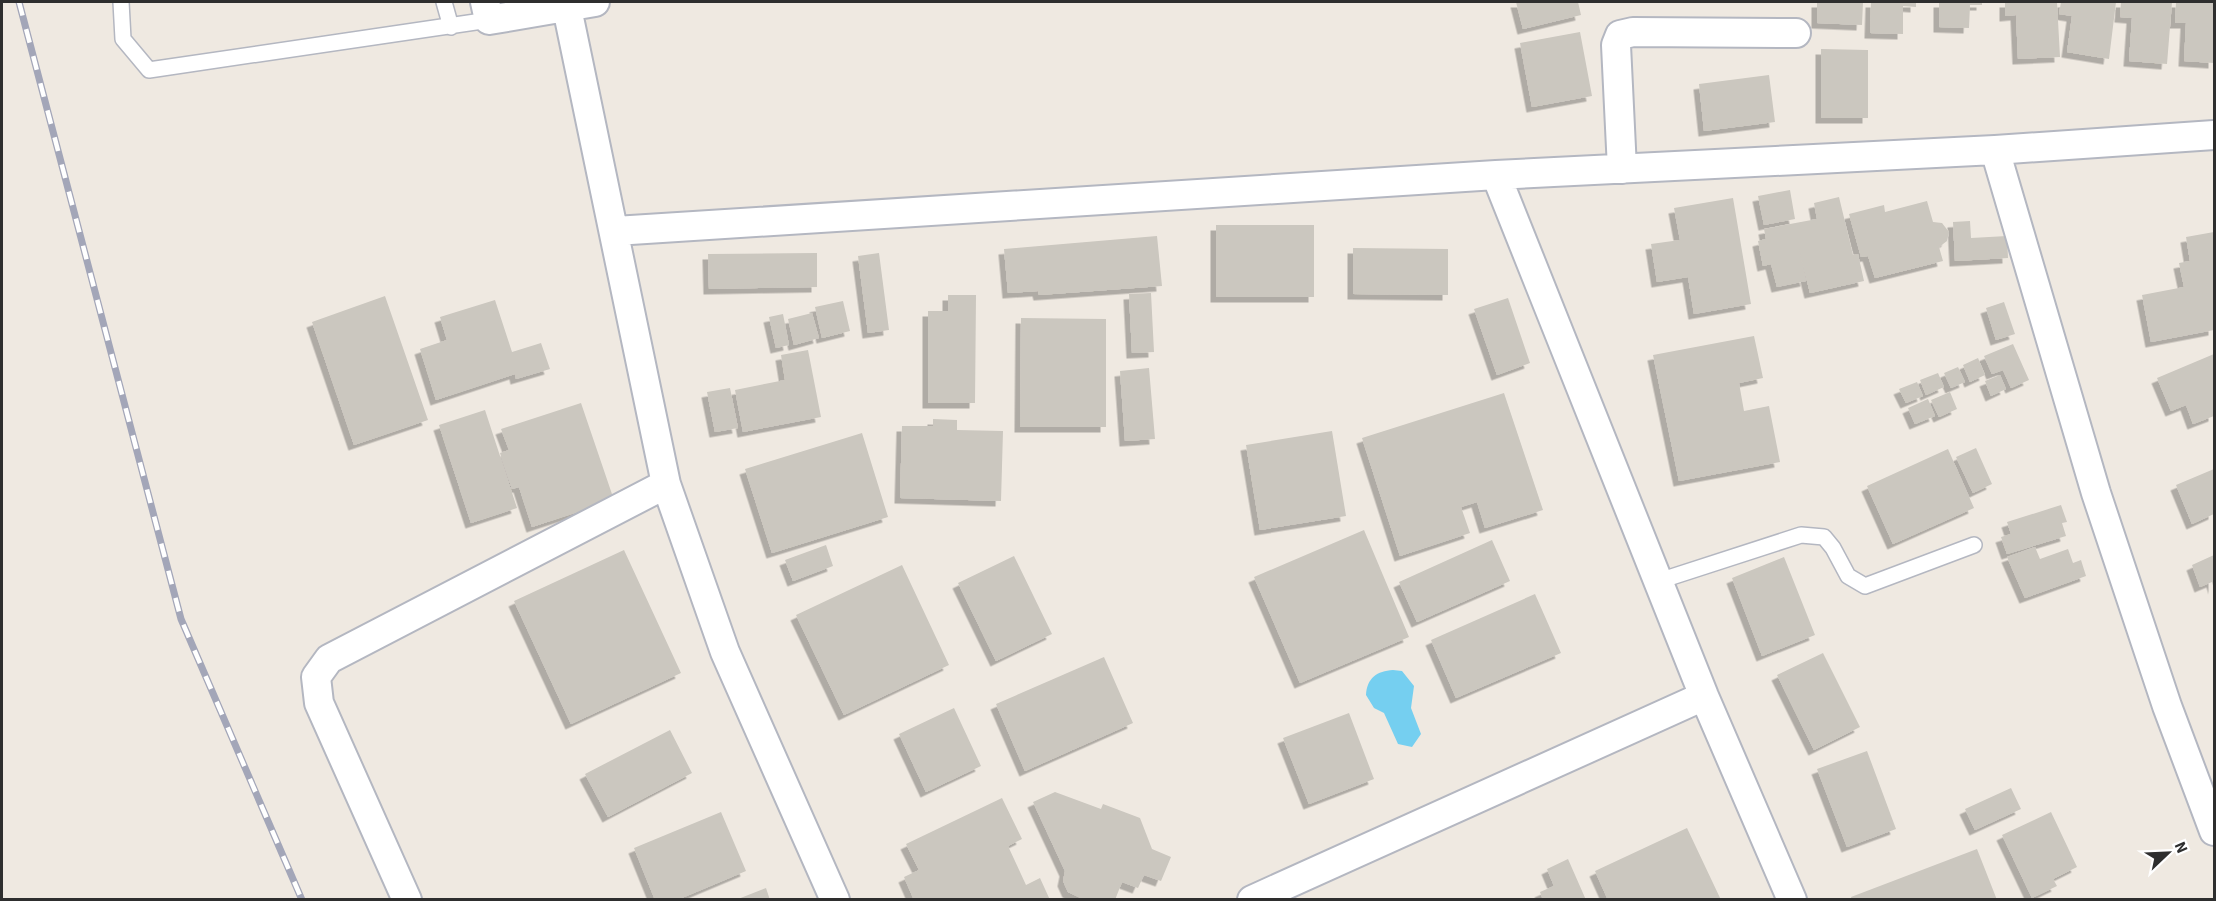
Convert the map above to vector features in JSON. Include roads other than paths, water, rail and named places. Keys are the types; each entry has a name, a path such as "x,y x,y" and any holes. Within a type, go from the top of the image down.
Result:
{"street":[{"path":"487,11 567,8 596,2"},
{"path":"567,8 666,484 725,652 835,900"},
{"path":"1622,169 1616,45 1620,35 1633,32 1796,33"},
{"path":"615,231 1496,175 1995,150 2214,135"},
{"path":"1995,150 2096,493 2167,706 2214,831"},
{"path":"1496,175 1704,696 1792,900"},
{"path":"407,900 319,703 316,677 329,659 666,484"},
{"path":"1252,900 1704,696"}],"lane":[{"path":"121,2 123,39 149,70 451,27 487,11"},
{"path":"444,2 451,27"},
{"path":"1659,581 1801,535 1824,537 1848,576 1865,586 1974,544"}],"water":[{"path":"1393,670 1402,671 1414,686 1411,708 1421,734 1412,747 1398,744 1384,713 1374,708 1366,695 1368,684 1374,676"}],"railway":[{"path":"19,2 181,619 302,900"}]}
